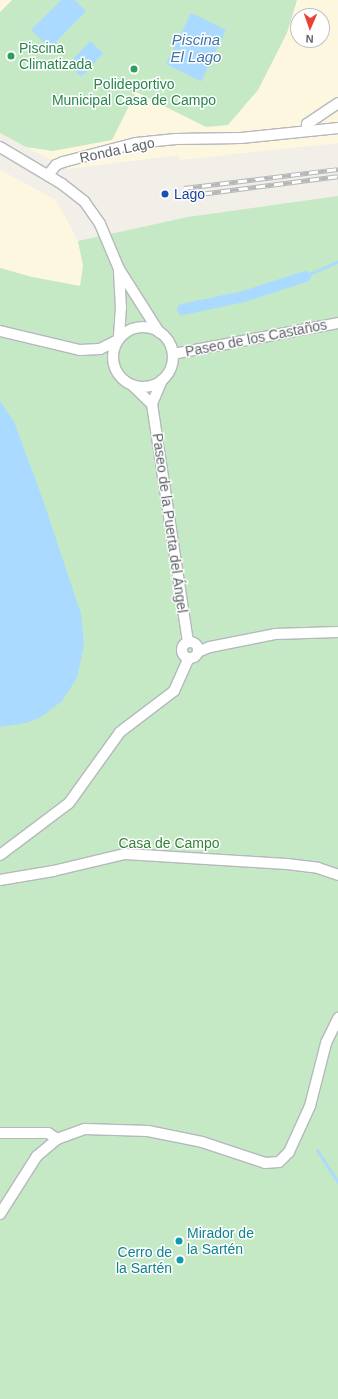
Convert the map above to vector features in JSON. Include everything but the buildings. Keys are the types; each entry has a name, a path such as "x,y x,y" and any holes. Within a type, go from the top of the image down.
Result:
{"street":[{"path":"307,131 306,124 338,103"},
{"name":"Ronda Lago","path":"48,175 56,165 63,162 120,146 163,140 241,138 338,128"},
{"path":"0,147 48,175 88,206 104,232 119,269 159,332 168,340 173,354 171,369 162,380 152,404 132,385 122,378 115,367 113,354 119,339 121,303 119,269"},
{"name":"Paseo de los Castaños","path":"173,354 338,323"},
{"path":"0,331 80,350 100,349 119,339 128,331 140,327 159,332"},
{"path":"132,385 148,387 162,380"},
{"name":"Paseo de la Puerta del Ángel","path":"152,404 188,642"},
{"path":"0,855 69,803 120,732 174,691 189,658 194,657 198,652 210,647 275,634 338,632"},
{"path":"189,658 182,650 188,642 196,645 198,652"},
{"path":"0,880 53,871 125,854 286,864 318,868 338,875"},
{"path":"0,1214 37,1156 57,1139 85,1129 133,1128 191,1140 265,1163 279,1162 289,1152 310,1106 326,1043 338,1018"},
{"path":"0,1133 48,1133 57,1139"}],"shaded area":[{"name":"Polideportivo Municipal Casa de Campo","path":"0,0 338,0 338,143 180,160 179,155 68,169 0,133"},
{"path":"0,170 56,200 78,241 83,266 81,286 32,277 0,268"}],"green space":[{"name":"Polideportivo Municipal Casa de Campo","path":"12,0 297,0 295,8 290,8 290,23 287,33 258,90 228,125 206,127 136,92 112,140 53,151 26,147 0,133 0,12"},
{"name":"Casa de Campo","path":"338,196 338,1399 0,1399 0,268 32,277 80,286 83,266 78,241 188,217"}],"water":[{"path":"61,0 75,0 86,11 50,48 31,30"},
{"name":"Piscina El Lago","path":"191,13 226,30 201,81 166,64"},
{"path":"90,41 103,53 81,77 68,64"},
{"path":"0,401 14,422 42,497 81,614 84,645 77,678 62,701 41,717 26,723 0,727"}],"waterway":[{"path":"305,276 338,261"},
{"path":"182,309 243,296 305,276"},
{"path":"317,1150 338,1182"}],"railway":[{"path":"184,188 338,169"},
{"path":"185,196 338,176"}],"place":[{"name":"Piscina Climatizada","path":"11,56"},
{"name":"Polideportivo Municipal Casa de Campo","path":"134,69"},
{"name":"Lago","path":"165,194"},
{"name":"Mirador de la Sartén","path":"179,1241"},
{"name":"Cerro de la Sartén","path":"180,1260"}]}
